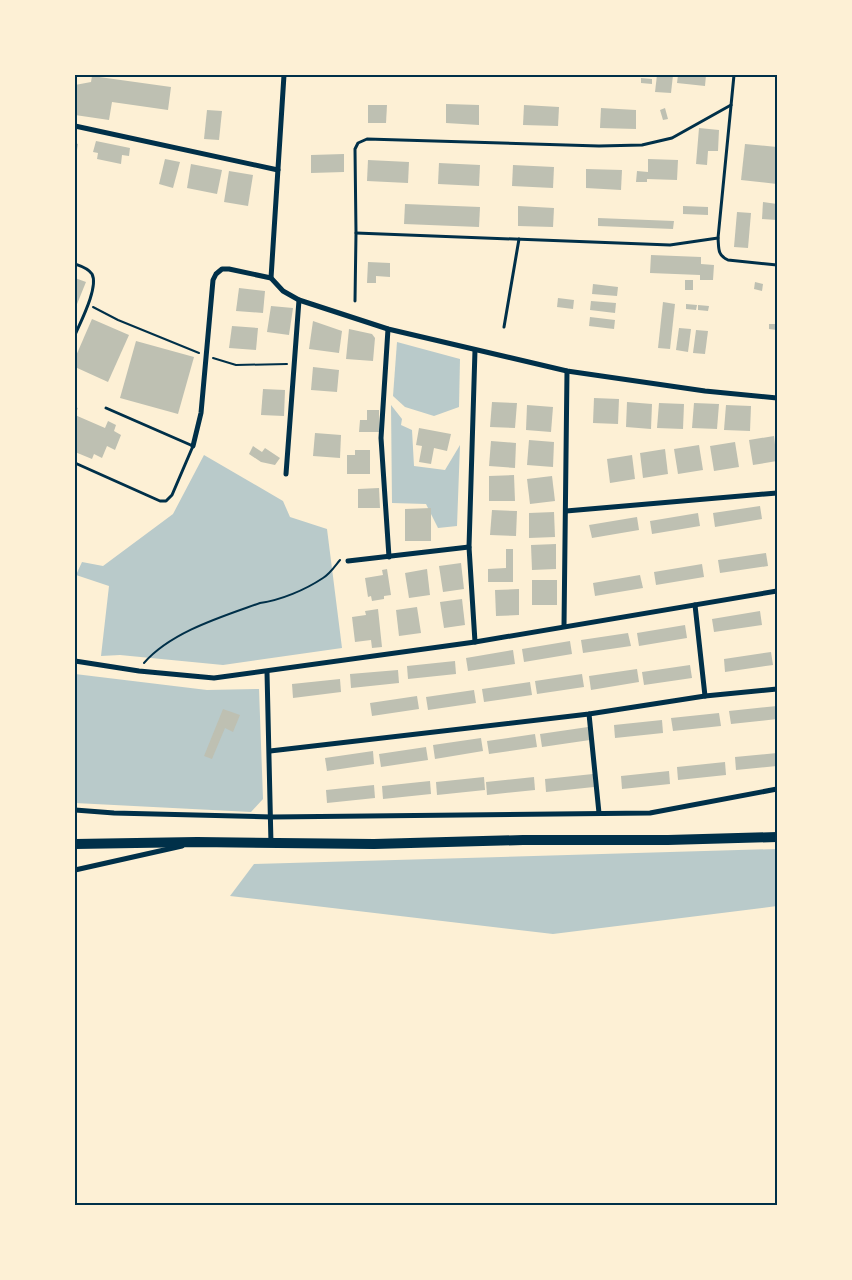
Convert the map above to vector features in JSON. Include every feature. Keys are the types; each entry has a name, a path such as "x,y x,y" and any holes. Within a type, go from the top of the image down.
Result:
{"main road":[{"path":"75,844 197,842 334,844 777,837"}],"street":[{"path":"271,278 284,75"},
{"path":"75,126 278,170"},
{"path":"193,446 201,413 213,280 222,269 271,278 283,291 299,300 388,329 474,350 567,371 706,391 777,398"},
{"path":"286,474 299,300"},
{"path":"388,329 382,438 389,557"},
{"path":"474,350 470,547 476,642"},
{"path":"564,626 567,371"},
{"path":"566,511 777,493"},
{"path":"348,561 470,547"},
{"path":"75,661 139,671 214,678 476,642 777,591"},
{"path":"695,605 705,696"},
{"path":"267,672 272,817 271,844"},
{"path":"270,751 590,714 705,696 777,689"},
{"path":"590,714 599,813"},
{"path":"75,810 114,813 272,817 650,813 777,789"},
{"path":"75,870 197,842"}],"lane":[{"path":"734,75 718,238 719,253 728,260 777,265"},
{"path":"354,301 356,233 355,149 358,143 367,139 599,146 642,145 672,138 731,106"},
{"path":"356,233 670,245 718,238"},
{"path":"504,327 519,239"},
{"path":"75,264 87,269 93,279 88,304 75,335"},
{"path":"75,463 160,500 166,501 172,495 193,446 106,408"}],"path":[{"path":"88,304 118,320 206,356 236,365 294,364"},
{"path":"139,671 154,651 175,637 260,603 275,601 307,586 325,577 348,552 348,561"}],"shaded area":[{"path":"397,342 460,359 459,407 434,416 405,407 393,396"},
{"path":"391,405 402,419 401,425 412,430 414,466 445,470 460,445 457,526 438,528 426,504 392,503"},
{"path":"204,455 283,501 290,517 327,529 342,648 223,665 120,655 101,656 109,586 76,575 82,562 103,566 173,514"},
{"path":"75,674 207,690 259,689 263,799 251,812 75,803"},
{"path":"777,849 777,906 553,934 230,896 254,864"}],"building":[{"path":"657,75 673,75 671,93 655,92"},
{"path":"678,75 706,75 705,86 677,83"},
{"path":"92,76 171,87 168,110 112,102 109,120 75,115 75,85 91,82"},
{"path":"641,78 652,79 652,84 641,83"},
{"path":"446,104 479,105 479,125 446,123"},
{"path":"368,105 387,105 386,123 368,123"},
{"path":"524,105 559,107 558,126 523,125"},
{"path":"601,108 636,110 636,129 600,128"},
{"path":"665,108 668,119 663,120 660,110"},
{"path":"207,110 222,111 219,140 204,139"},
{"path":"699,128 719,130 718,151 708,151 707,165 696,164"},
{"path":"96,141 130,148 129,156 122,155 121,164 97,159 98,153 93,152"},
{"path":"75,143 78,144 76,156 75,156"},
{"path":"745,144 777,147 777,184 741,180"},
{"path":"344,154 344,172 311,173 311,155"},
{"path":"165,159 180,162 173,188 159,184"},
{"path":"648,159 678,160 677,180 647,179 647,182 636,182 637,171 648,172"},
{"path":"368,160 409,162 408,183 367,181"},
{"path":"439,163 480,165 479,186 438,184"},
{"path":"191,164 222,170 217,194 187,188"},
{"path":"513,165 554,167 553,188 512,186"},
{"path":"586,169 622,170 621,190 586,188"},
{"path":"229,171 253,175 248,206 224,202"},
{"path":"763,202 777,204 777,220 762,219"},
{"path":"405,204 480,207 479,227 404,224"},
{"path":"518,206 554,208 553,227 518,226"},
{"path":"683,206 708,207 708,215 683,214"},
{"path":"737,212 751,213 748,248 734,247"},
{"path":"598,218 674,221 673,229 598,226"},
{"path":"651,255 701,257 701,264 714,265 713,280 700,280 700,275 650,273"},
{"path":"368,262 390,263 390,277 376,276 376,283 367,283"},
{"path":"75,278 86,282 75,309"},
{"path":"685,280 693,280 693,290 685,290"},
{"path":"755,282 763,284 762,291 754,289"},
{"path":"593,284 618,287 617,296 592,294"},
{"path":"239,288 265,291 263,313 236,311"},
{"path":"558,298 574,300 573,309 557,307"},
{"path":"591,301 616,303 615,313 590,310"},
{"path":"663,302 675,304 670,349 658,348"},
{"path":"686,304 697,305 696,310 686,309"},
{"path":"698,305 709,306 708,311 698,310"},
{"path":"271,306 293,308 289,335 267,332"},
{"path":"590,317 615,320 614,329 589,326"},
{"path":"92,319 129,335 108,382 75,367 75,358"},
{"path":"313,321 342,331 339,353 309,349"},
{"path":"769,324 777,324 777,330 769,329"},
{"path":"232,326 258,328 256,350 229,348"},
{"path":"679,328 691,329 688,352 676,350"},
{"path":"349,329 372,334 375,338 373,361 346,359"},
{"path":"696,330 708,331 705,354 693,353"},
{"path":"136,341 194,357 178,414 120,398"},
{"path":"313,367 339,370 337,392 311,390"},
{"path":"263,389 285,390 284,416 261,415"},
{"path":"594,398 619,399 618,424 593,423"},
{"path":"492,402 517,403 515,428 490,427"},
{"path":"627,402 652,404 651,429 626,427"},
{"path":"659,403 684,404 683,429 657,428"},
{"path":"694,403 719,404 717,429 692,428"},
{"path":"527,405 553,407 551,432 526,430"},
{"path":"726,405 751,406 750,431 724,430"},
{"path":"367,410 379,410 379,432 359,432 360,420 367,420"},
{"path":"75,415 105,428 108,421 116,425 114,431 121,435 115,450 107,446 102,458 94,454 92,459 75,452"},
{"path":"419,428 451,434 447,451 434,448 431,464 419,462 422,446 416,445"},
{"path":"315,433 341,435 340,458 313,456"},
{"path":"774,436 777,461 753,465 749,440"},
{"path":"529,440 554,442 553,467 527,465"},
{"path":"491,441 516,443 515,468 489,466"},
{"path":"735,442 739,467 714,471 710,446"},
{"path":"699,445 703,470 678,474 674,449"},
{"path":"253,446 262,452 265,448 280,458 275,465 261,462 249,454"},
{"path":"665,449 668,474 643,478 640,453"},
{"path":"355,450 370,450 370,474 347,474 347,455 355,455"},
{"path":"632,455 635,479 610,483 607,459"},
{"path":"514,475 515,501 489,501 489,476"},
{"path":"552,476 555,501 530,504 527,479"},
{"path":"379,488 380,508 358,508 358,489"},
{"path":"760,506 762,519 715,527 713,513"},
{"path":"431,508 431,541 405,541 405,509"},
{"path":"492,510 517,511 516,536 490,535"},
{"path":"554,512 555,537 529,538 529,513"},
{"path":"698,513 700,526 652,534 650,521"},
{"path":"637,517 639,530 592,538 589,525"},
{"path":"556,544 556,569 532,570 531,545"},
{"path":"506,549 513,549 513,582 488,582 488,569 506,568"},
{"path":"766,553 768,566 720,573 718,560"},
{"path":"461,563 464,589 443,592 439,566"},
{"path":"702,564 704,577 656,585 654,572"},
{"path":"387,569 391,595 384,596 384,599 372,601 371,596 368,597 365,578 383,575 382,570"},
{"path":"427,569 430,595 409,598 405,573"},
{"path":"640,575 643,588 595,596 593,583"},
{"path":"532,580 557,580 557,605 532,605"},
{"path":"519,589 519,615 496,616 495,590"},
{"path":"462,599 465,625 444,628 440,602"},
{"path":"417,607 421,633 399,636 396,610"},
{"path":"378,609 382,647 372,648 371,640 355,642 352,617 366,615 365,611"},
{"path":"760,611 762,625 714,632 712,619"},
{"path":"685,625 687,638 639,646 637,633"},
{"path":"628,633 631,646 583,653 581,640"},
{"path":"570,641 572,654 524,662 522,649"},
{"path":"513,650 515,664 468,671 466,658"},
{"path":"771,652 773,665 725,672 724,659"},
{"path":"455,661 456,674 408,679 407,666"},
{"path":"690,665 692,678 644,685 642,672"},
{"path":"637,669 639,682 591,690 589,676"},
{"path":"398,670 399,683 351,688 350,674"},
{"path":"582,674 584,687 537,694 535,681"},
{"path":"340,679 341,692 293,698 292,684"},
{"path":"530,682 532,695 484,702 482,689"},
{"path":"474,690 476,703 428,710 426,697"},
{"path":"417,696 419,709 372,716 370,703"},
{"path":"777,706 777,719 731,724 729,711"},
{"path":"223,709 240,715 233,732 225,728 212,759 204,756"},
{"path":"719,713 721,726 673,731 671,718"},
{"path":"662,720 663,733 615,738 614,725"},
{"path":"588,727 590,740 542,747 540,734"},
{"path":"535,734 537,747 489,754 487,741"},
{"path":"481,738 483,751 435,759 433,745"},
{"path":"426,747 428,760 381,767 379,754"},
{"path":"373,751 374,764 327,771 325,758"},
{"path":"777,753 777,766 736,770 735,757"},
{"path":"725,762 726,775 678,780 677,767"},
{"path":"669,771 670,784 622,789 621,776"},
{"path":"593,774 594,787 546,792 545,779"},
{"path":"484,777 485,790 437,795 436,782"},
{"path":"534,777 535,790 487,795 486,782"},
{"path":"430,781 431,794 383,799 382,786"},
{"path":"374,785 375,798 327,803 326,790"}]}
